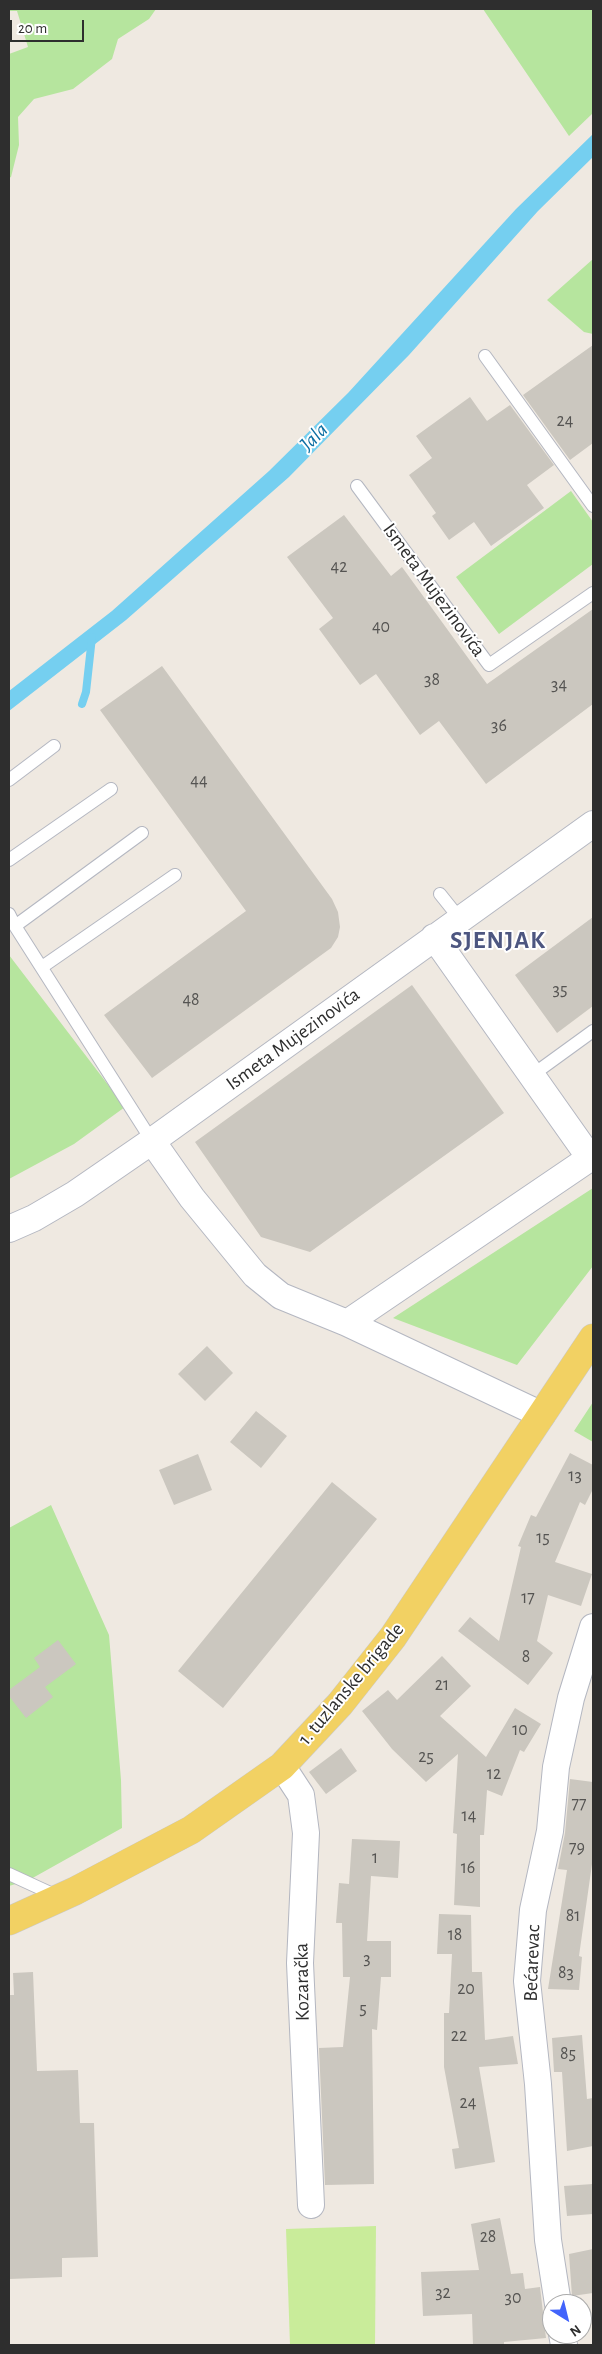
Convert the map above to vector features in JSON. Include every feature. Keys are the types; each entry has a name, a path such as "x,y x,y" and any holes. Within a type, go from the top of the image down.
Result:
{"main road":[{"name":"1. tuzlanske brigade","path":"12,1918 61,1898 191,1830 282,1766 340,1704 393,1637 593,1338"}],"street":[{"name":"Ismeta Mujezinovića","path":"9,1229 34,1218 75,1194 152,1141 593,824"},
{"path":"347,1323 592,1157 531,1076 434,937"},
{"path":"152,1141 192,1198 255,1275 281,1296 347,1323 542,1415"},
{"name":"Bećarevac","path":"556,2294 548,2240 538,2084 527,1981 533,1910 550,1831 556,1767 570,1698 593,1627"},
{"name":"Kozaračka","path":"282,1766 301,1795 306,1833 300,1962 311,2205"}],"lane":[{"path":"486,356 593,506"},
{"name":"Ismeta Mujezinovića","path":"357,486 489,665 593,593"},
{"path":"9,780 54,746"},
{"path":"9,860 111,789"},
{"path":"15,926 142,834"},
{"path":"42,967 176,875"},
{"path":"440,894 460,919"},
{"path":"9,914 152,1141"},
{"path":"531,1076 593,1031"},
{"path":"9,1874 61,1898"}],"green space":[{"path":"9,9 156,9 149,19 118,39 112,59 73,89 34,99 18,117 19,145 11,177 9,178 9,54 28,47 17,11 9,11"},
{"path":"483,9 593,9 593,113 569,136"},
{"path":"593,259 593,334 584,332 547,300"},
{"path":"571,491 593,522 593,564 499,634 456,577"},
{"path":"9,955 125,1107 74,1144 9,1179"},
{"path":"593,1188 593,1266 517,1365 393,1318"},
{"path":"593,1402 593,1442 574,1431"},
{"path":"51,1505 109,1635 121,1780 122,1828 29,1880 9,1886 9,1528"},
{"path":"376,2226 375,2345 290,2345 286,2229"}],"water":[{"name":"Jala","path":"593,134 593,157 538,211 409,355 289,477 126,620 9,711 9,691 112,611 269,471 348,393 516,209"}],"building":[{"path":"593,345 593,443 570,460 523,395"},
{"path":"470,397 487,421 510,405 554,465 527,485 544,508 491,546 474,522 449,540 432,516 436,513 409,475 432,458 416,436"},
{"path":"344,515 391,576 402,567 487,684 593,609 593,704 486,784 439,721 420,735 376,674 360,685 319,629 333,618 287,557"},
{"path":"162,666 332,899 338,912 340,927 338,937 331,948 152,1078 104,1015 246,911 100,710"},
{"path":"593,917 593,1006 557,1033 515,975"},
{"path":"412,985 504,1113 310,1252 261,1237 195,1142"},
{"path":"207,1346 233,1373 205,1401 178,1374"},
{"path":"256,1411 287,1436 261,1468 230,1442"},
{"path":"570,1453 593,1465 593,1489 585,1505 580,1502 555,1562 592,1574 581,1606 548,1595 537,1641 553,1653 528,1685 458,1631 470,1617 499,1641 521,1547 518,1546 531,1515 536,1517"},
{"path":"198,1454 212,1490 174,1505 159,1470"},
{"path":"332,1482 377,1519 223,1708 178,1671"},
{"path":"58,1640 76,1664 45,1687 53,1697 26,1718 9,1696 9,1690 40,1667 34,1658"},
{"path":"442,1656 471,1686 440,1716 486,1757 515,1708 541,1724 524,1752 520,1750 502,1796 487,1790 484,1835 480,1835 480,1907 454,1905 457,1834 453,1833 458,1754 426,1782 392,1749 362,1711 388,1690 397,1700"},
{"path":"341,1748 357,1771 326,1794 309,1772"},
{"path":"570,1779 593,1782 593,1857 579,1956 582,1957 579,1990 548,1989 567,1870 558,1869 565,1833"},
{"path":"352,1839 400,1841 398,1878 371,1876 367,1941 391,1941 391,1977 381,1977 377,2030 372,2029 374,2184 325,2185 319,2048 343,2047 350,1977 343,1977 342,1923 336,1923 339,1883 349,1884"},
{"path":"439,1914 471,1915 472,1972 482,1972 485,2040 513,2036 518,2064 479,2067 495,2162 455,2169 452,2149 459,2148 444,2067 444,2013 449,2013 452,1954 437,1954"},
{"path":"33,1972 37,2071 78,2070 80,2123 94,2123 98,2257 62,2258 62,2277 9,2279 9,1995 14,1995 13,1973"},
{"path":"582,2035 587,2099 593,2098 593,2146 567,2151 562,2072 554,2072 552,2038"},
{"path":"593,2184 593,2214 567,2216 564,2186"},
{"path":"500,2218 511,2274 523,2273 525,2289 540,2287 542,2338 504,2342 504,2345 473,2345 472,2314 423,2316 421,2272 479,2270 471,2224"},
{"path":"593,2249 593,2293 572,2294 569,2254"}],"waterway":[{"path":"82,704 86,692 92,637"}],"district":[{"name":"SJENJAK","path":"498,940"}]}
